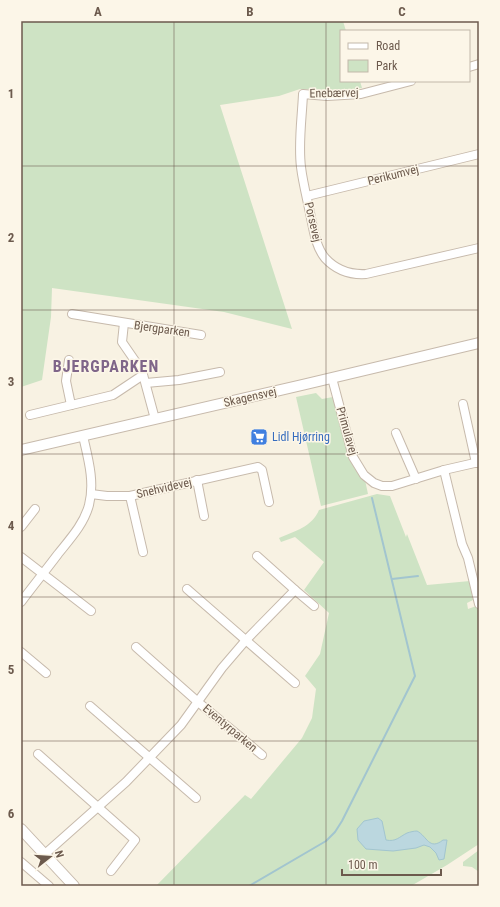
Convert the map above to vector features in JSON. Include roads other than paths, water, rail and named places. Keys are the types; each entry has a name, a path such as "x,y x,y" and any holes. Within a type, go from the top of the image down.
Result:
{"street":[{"name":"Enebærvej","path":"303,94 327,96 361,94 408,82"},
{"name":"Porsevej","path":"303,94 300,148 301,168 317,245 324,257 334,266 344,272 355,275 366,274 479,248"},
{"name":"Perikumvej","path":"307,196 479,154"},
{"name":"Bjergparken","path":"72,314 201,335"},
{"name":"Bjergparken","path":"124,323 122,342 143,375 155,419"},
{"name":"Skagensvej","path":"21,450 479,343"},
{"path":"69,360 66,381 71,406"},
{"path":"146,383 179,380 220,372"},
{"path":"30,415 113,395 143,375"},
{"name":"Primulavej","path":"332,378 353,457 364,475 374,483 382,486 392,486 444,470 478,463 463,404"},
{"path":"396,433 416,479"},
{"path":"21,602 78,530 86,516 91,494 90,468 83,436"},
{"name":"Snehvidevej","path":"91,494 130,496 256,467 262,470 269,502"},
{"path":"444,470 462,544 468,558 479,604"},
{"name":"Snehvidevej","path":"197,480 204,516"},
{"name":"Snehvidevej","path":"130,496 143,552"},
{"path":"21,527 35,509"},
{"path":"257,556 314,606"},
{"path":"21,557 91,611"},
{"path":"187,588 295,683"},
{"name":"Eventyrparken","path":"45,854 97,806 126,782 182,725 222,668 246,640 295,590"},
{"name":"Eventyrparken","path":"136,647 198,702 262,755"},
{"path":"21,652 46,672"},
{"path":"90,706 196,798"},
{"path":"38,754 135,840 111,871"},
{"path":"21,829 74,886"},
{"path":"21,862 49,886"}],"water":[{"path":"378,818 382,821 386,840 395,840 407,833 417,831 428,842 434,844 447,840 444,859 439,860 436,853 430,847 424,845 416,848 393,851 366,849 358,840 357,829 364,821"}],"waterway":[{"path":"249,886 326,841 335,832 342,821 415,676 372,498"},
{"path":"392,579 418,576"}],"place":[{"name":"Lidl Hjørring","path":"259,437"}],"district":[{"name":"BJERGPARKEN","path":"106,366"}]}
